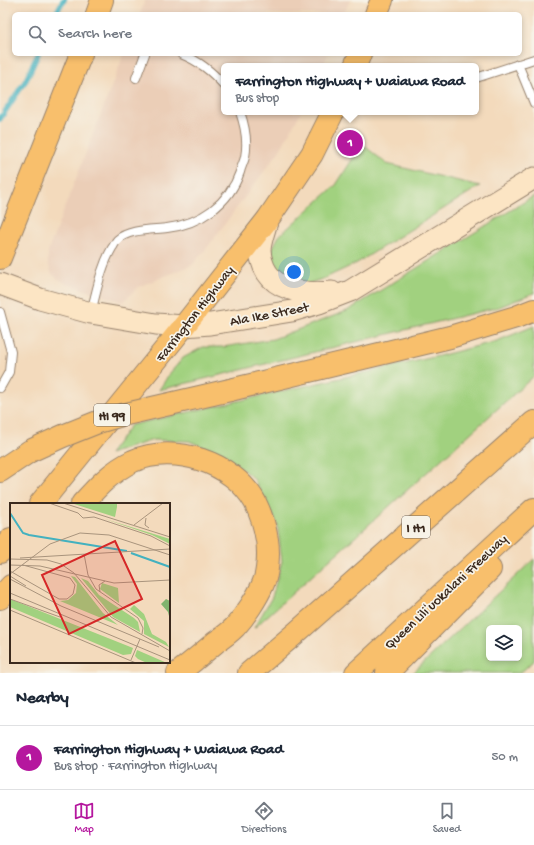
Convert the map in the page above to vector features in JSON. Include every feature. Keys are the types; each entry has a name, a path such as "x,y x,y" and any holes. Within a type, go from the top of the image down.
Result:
{"main road":[{"path":"98,12 102,0"},
{"path":"377,12 382,0"},
{"path":"0,258 80,56"},
{"name":"Farrington Highway","path":"41,503 184,326 268,219 312,154 332,115"},
{"path":"0,471 30,451 63,436 110,418 450,337 534,310"},
{"name":"I H1","path":"249,673 534,422"},
{"path":"83,503 101,484 119,469 134,461 163,454 178,454 193,457 221,468 235,478 254,501 266,532 268,548 264,583 255,601 235,628 178,673"},
{"name":"Queen Liliʻuokalani Freeway","path":"356,673 534,509"},
{"path":"387,673 534,524"},
{"path":"0,552 10,540"},
{"path":"0,598 10,587"},
{"path":"242,673 297,632"}],"street":[{"name":"Ala Ike Street","path":"0,284 40,299 91,313 156,324 184,326 210,324 292,312 350,291 534,178"},
{"path":"268,219 260,249 264,267 272,280 283,286 303,292 323,293 350,291"}],"lane":[{"path":"136,78 144,56"},
{"path":"186,56 193,59 211,72 221,82"},
{"path":"479,77 534,59"},
{"path":"518,64 534,103"},
{"path":"91,313 101,274 108,255 117,240 129,233 168,228 187,224 202,218 229,194 238,177 245,157 246,138 241,115"},
{"path":"0,312 11,352 9,372 0,388"}],"shaded area":[{"path":"145,0 350,0 345,12 141,12"},
{"path":"123,56 327,56 324,63 221,63 221,115 299,115 280,150 206,249 192,265 138,287 123,302 67,284 58,279 52,274 48,263 48,251"}],"green space":[{"path":"362,144 387,164 480,186 357,263 325,278 307,284 281,276 271,259 273,247 279,236 336,185"},
{"path":"534,196 534,293 499,307 159,390 170,373 183,358 203,347 223,347 273,339 347,311"},
{"path":"534,326 534,376 254,628 272,597 282,561 277,523 254,479 226,456 189,441 153,440 109,454 131,425 439,356 497,341"},
{"path":"534,559 534,661 520,673 413,673"}],"waterway":[{"path":"57,12 64,0"},
{"path":"0,119 26,80 37,56"}],"place":[{"name":"Farrington Highway + Waiawa Road","path":"350,143"}]}
